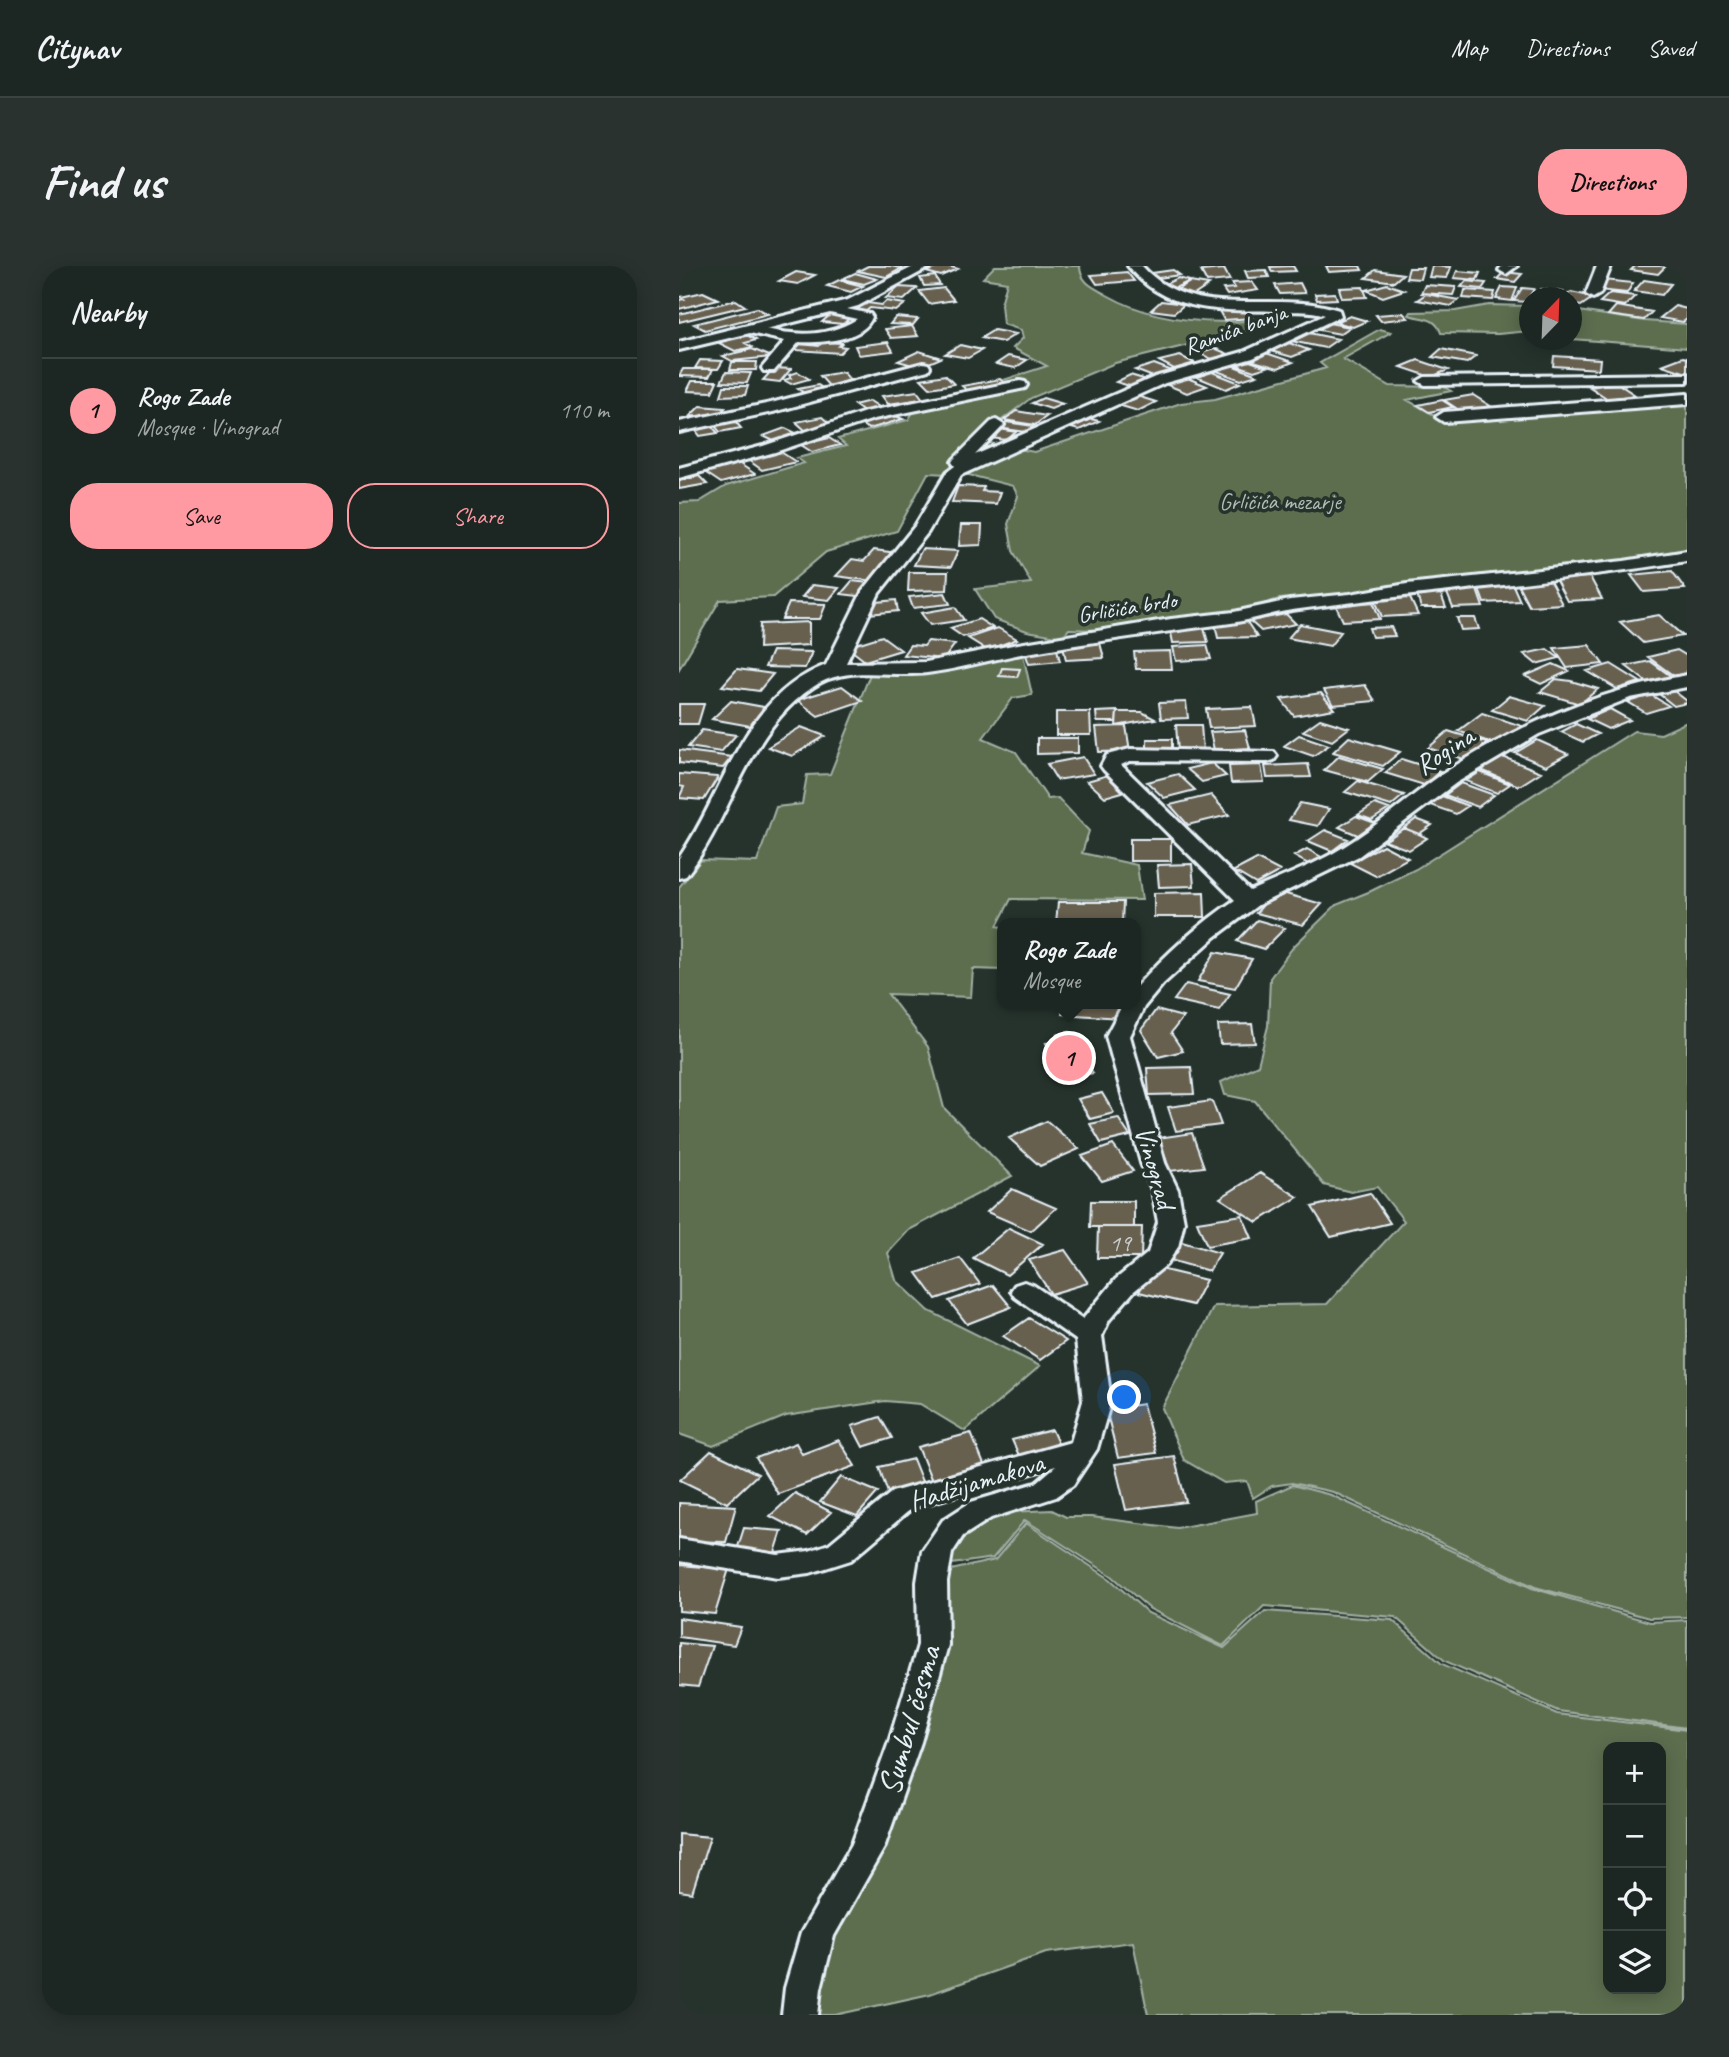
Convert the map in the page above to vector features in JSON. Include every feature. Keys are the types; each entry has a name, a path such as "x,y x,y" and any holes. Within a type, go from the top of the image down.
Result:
{"street":[{"path":"679,346 832,309 870,295 925,266"},
{"name":"Ramića banja","path":"955,472 1160,380 1248,355 1334,316 1334,313 1322,309 1201,302 1173,297 1150,284 1135,266"},
{"path":"1593,294 1604,266"},
{"path":"751,328 793,338 834,337 864,321 865,317 855,313 832,309"},
{"path":"691,329 716,336"},
{"path":"769,368 791,345 793,338"},
{"path":"679,427 773,407 923,367"},
{"path":"1425,382 1687,378"},
{"path":"679,473 769,449 870,415 1020,385"},
{"path":"1444,417 1687,400"},
{"path":"834,669 871,592 922,528 958,464 996,425"},
{"name":"Grličića brdo","path":"679,872 703,840 732,774 754,739 796,690 815,675 834,669 926,668 1018,649 1171,624 1234,617 1290,606 1407,589 1624,566 1687,556"},
{"name":"Rogina","path":"1141,992 1175,959 1248,901 1337,860 1449,779 1528,734 1621,695 1687,681"},
{"path":"1248,901 1111,766 1114,759 1130,755 1267,755"},
{"name":"Vinograd","path":"1089,1336 1107,1303 1157,1259 1164,1247 1171,1222 1165,1191 1153,1163 1118,1036 1132,1009"},
{"path":"1024,1291 1089,1336 1097,1401 1083,1449"},
{"name":"Hadžijamakova","path":"679,1550 778,1566 810,1562 840,1552 902,1500 1083,1449"},
{"name":"Sumbul česma","path":"800,2015 803,1988 818,1933 867,1848 905,1742 933,1645 932,1582 937,1551 953,1528 981,1510 1046,1490 1063,1478 1083,1449"}],"green space":[{"name":"Grličića mezarje","path":"995,266 1080,266 1085,281 1093,287 1123,303 1158,315 1230,322 1277,316 1285,318 1257,328 1115,363 1031,398 1002,420 985,442 1034,452 1181,403 1215,399 1326,368 1320,363 1380,329 1391,332 1343,359 1390,386 1444,387 1451,391 1407,400 1445,421 1687,402 1687,551 1545,571 1403,583 1337,595 1279,599 1235,613 1177,617 1094,630 1069,629 1062,637 1027,631 994,619 975,589 1031,583 1013,551 1008,524 1018,496 1013,486 969,475 928,473 897,531 826,552 773,597 720,600 679,669 679,503 699,502 726,486 804,463 797,458 846,446 838,439 908,420 916,408 1047,366 1013,348 1023,338 1021,330 1003,324 1001,304 1007,282 983,278"},
{"path":"1489,305 1519,306 1519,332 1441,333 1432,321 1409,315 1411,312 1455,311"},
{"path":"1582,312 1687,324 1687,348 1582,340"},
{"path":"1022,650 1032,695 1013,698 983,738 1016,752 1048,799 1058,798 1089,831 1082,853 1137,865 1142,900 1011,899 1001,918 997,918 997,970 973,969 971,997 888,994 928,1047 944,1108 1012,1176 909,1230 888,1253 896,1280 929,1311 1040,1366 965,1431 920,1404 885,1401 786,1416 713,1446 679,1434 679,887 701,860 757,862 776,807 802,804 807,775 830,774 871,672"},
{"path":"1687,722 1687,1617 1649,1618 1535,1587 1333,1492 1292,1483 1272,1486 1253,1498 1247,1481 1224,1483 1184,1460 1162,1408 1214,1306 1327,1304 1404,1221 1377,1187 1351,1192 1324,1185 1255,1101 1225,1095 1221,1082 1258,1065 1268,1026 1270,978 1294,946 1336,905 1416,869 1634,731 1661,734"},
{"path":"1292,1485 1331,1495 1532,1588 1650,1622 1687,1620 1687,1728 1558,1711 1445,1661 1395,1617 1264,1606 1223,1646 1150,1609 1112,1576 1025,1520 993,1558 945,1565 957,1538 980,1520 1009,1512 1052,1510 1066,1517 1092,1517 1177,1528 1257,1513 1256,1501"},
{"path":"1026,1523 1110,1579 1148,1613 1224,1648 1265,1611 1392,1620 1442,1664 1557,1714 1687,1730 1687,2015 1148,2015 1133,1942 1046,1953 930,1994 835,2015 817,2015 819,1981 830,1928 856,1884 942,1572 995,1560"}],"building":[{"path":"868,266 902,268 886,277 858,271"},
{"path":"940,266 958,269 941,276 926,272"},
{"path":"1293,266 1296,271 1272,272 1270,267"},
{"path":"1326,266 1360,266 1362,270 1329,272"},
{"path":"1432,266 1451,267 1447,278 1429,277"},
{"path":"1635,266 1666,266 1658,274 1631,270"},
{"path":"1409,268 1423,268 1420,279 1406,278"},
{"path":"1224,269 1230,280 1207,282 1201,271"},
{"path":"1173,270 1180,275 1151,279 1145,274"},
{"path":"1266,270 1269,277 1248,278 1245,271"},
{"path":"1375,270 1403,274 1394,282 1366,278"},
{"path":"1457,271 1480,273 1477,280 1454,278"},
{"path":"796,272 815,275 798,284 779,281"},
{"path":"1127,272 1134,281 1097,284 1091,275"},
{"path":"1504,272 1522,274 1515,282 1497,279"},
{"path":"855,273 877,279 864,284 842,279"},
{"path":"935,276 940,285 924,286 920,278"},
{"path":"1178,278 1190,281 1175,288 1163,285"},
{"path":"839,280 863,286 851,292 827,286"},
{"path":"1604,280 1633,283 1627,293 1598,290"},
{"path":"1644,280 1671,284 1662,295 1634,291"},
{"path":"1466,281 1486,283 1482,289 1461,287"},
{"path":"1190,282 1209,285 1194,295 1175,291"},
{"path":"1252,282 1258,290 1227,295 1223,289 1235,288 1232,283"},
{"path":"1300,283 1305,293 1280,294 1275,285"},
{"path":"1387,284 1404,290 1383,297 1366,290"},
{"path":"1425,285 1456,287 1453,295 1421,293"},
{"path":"899,287 917,288 904,300 886,298"},
{"path":"1363,287 1367,297 1342,298 1339,288"},
{"path":"1502,287 1517,288 1512,301 1496,299"},
{"path":"944,288 954,300 929,304 919,291"},
{"path":"1465,290 1495,292 1493,300 1463,298"},
{"path":"703,292 718,299 679,309 679,300 684,299 681,297"},
{"path":"1335,293 1337,299 1317,300 1315,294"},
{"path":"1610,293 1635,296 1625,306 1600,302"},
{"path":"1426,294 1459,300 1451,306 1417,300"},
{"path":"1582,294 1594,297 1582,305"},
{"path":"736,300 745,306 679,322 679,314"},
{"path":"886,301 905,304 896,311 870,308 865,312 850,310 860,302 882,305"},
{"path":"1161,301 1185,304 1174,313 1151,310"},
{"path":"1616,306 1652,312 1644,320 1608,315"},
{"path":"1675,306 1687,309 1687,319 1683,322 1660,318"},
{"path":"757,308 768,314 705,330 694,324"},
{"path":"1246,308 1252,318 1224,320 1218,309"},
{"path":"1403,313 1408,318 1381,321 1376,315"},
{"path":"831,314 852,316 843,324 822,322"},
{"path":"1350,316 1367,321 1353,327 1336,322"},
{"path":"896,317 918,319 913,325 890,324"},
{"path":"1329,323 1350,327 1340,334 1319,330"},
{"path":"912,326 918,336 891,338 885,329"},
{"path":"994,330 1016,334 1003,342 981,338"},
{"path":"1304,332 1338,339 1325,348 1291,341"},
{"path":"745,334 756,340 745,343 752,347 735,351 717,342"},
{"path":"822,342 842,343 839,346 846,347 840,353 795,350 800,344 819,346"},
{"path":"888,342 893,351 859,355 855,346"},
{"path":"1289,343 1309,350 1292,357 1271,351"},
{"path":"960,345 982,350 968,358 945,354"},
{"path":"1214,348 1231,355 1214,360 1198,353"},
{"path":"752,349 772,357 732,361 723,356"},
{"path":"1441,349 1476,356 1467,363 1432,357"},
{"path":"919,351 941,358 920,367 898,361"},
{"path":"1266,353 1293,362 1278,368 1250,360"},
{"path":"1008,356 1027,360 1015,368 996,364"},
{"path":"1180,356 1195,363 1174,369 1159,361"},
{"path":"1554,356 1600,359 1599,369 1553,366"},
{"path":"1687,358 1687,373 1662,365"},
{"path":"700,360 723,361 718,369 695,368"},
{"path":"1247,360 1267,367 1254,371 1234,364"},
{"path":"1418,360 1448,370 1431,377 1401,367"},
{"path":"732,362 757,362 756,370 730,370"},
{"path":"1154,364 1172,371 1153,377 1135,370"},
{"path":"1229,364 1257,375 1241,380 1214,370"},
{"path":"774,368 791,369 780,382 763,380"},
{"path":"683,369 713,369 709,377 679,376"},
{"path":"726,372 751,373 747,383 721,382"},
{"path":"798,372 809,379 791,384 784,380 791,378 789,375"},
{"path":"843,372 852,382 829,386 820,376"},
{"path":"1212,372 1240,383 1226,389 1197,377"},
{"path":"945,375 954,384 930,388 921,379"},
{"path":"1130,375 1147,380 1133,387 1116,382"},
{"path":"1185,377 1207,386 1187,393 1165,384"},
{"path":"1000,379 1007,385 969,392 962,386"},
{"path":"692,381 717,381 712,392 687,391"},
{"path":"1617,383 1635,395 1608,399 1590,387"},
{"path":"818,385 829,392 809,396 798,389"},
{"path":"724,386 748,386 745,395 721,396"},
{"path":"917,391 923,399 888,404 882,396"},
{"path":"1473,395 1492,407 1462,412 1444,400"},
{"path":"1137,396 1156,402 1138,411 1118,405"},
{"path":"1043,398 1063,404 1051,409 1032,403"},
{"path":"1442,400 1453,407 1429,412 1418,405"},
{"path":"870,401 884,410 867,414 854,405"},
{"path":"700,406 725,408 715,418 690,416"},
{"path":"1016,411 1047,416 1035,425 1004,420"},
{"path":"893,415 903,419 869,429 860,424"},
{"path":"822,417 832,426 806,431 796,422"},
{"path":"1091,419 1099,421 1079,430 1071,428"},
{"path":"734,420 741,428 720,432 713,423"},
{"path":"1006,422 1033,426 1026,432 998,428"},
{"path":"711,425 718,433 700,436 694,428"},
{"path":"785,428 802,436 780,444 763,436"},
{"path":"1000,429 1016,432 1007,440 990,438"},
{"path":"829,438 840,445 812,452 801,445"},
{"path":"781,452 796,462 762,470 748,460"},
{"path":"737,462 755,474 721,483 703,471"},
{"path":"699,476 707,484 679,489 679,481"},
{"path":"958,486 984,487 982,491 1000,492 996,504 952,502"},
{"path":"961,525 982,525 981,545 959,546"},
{"path":"922,549 958,551 951,567 914,565"},
{"path":"874,550 898,553 873,581 836,576 852,559 864,561"},
{"path":"1672,571 1685,589 1644,592 1631,575"},
{"path":"909,572 948,572 947,590 908,591"},
{"path":"1590,577 1602,599 1567,601 1555,579"},
{"path":"852,581 869,583 858,596 841,594"},
{"path":"1550,581 1562,604 1529,606 1517,583"},
{"path":"1512,583 1520,601 1484,603 1477,584"},
{"path":"812,585 839,588 829,600 802,597"},
{"path":"1476,587 1483,607 1453,608 1445,588"},
{"path":"1416,592 1440,592 1446,608 1421,608"},
{"path":"945,593 950,604 913,608 909,597"},
{"path":"1410,598 1418,615 1382,617 1375,600"},
{"path":"896,600 898,611 869,614 867,603"},
{"path":"1373,602 1380,619 1343,621 1335,604"},
{"path":"789,603 826,604 820,619 782,619"},
{"path":"955,607 964,620 930,625 921,613"},
{"path":"1286,614 1296,624 1261,631 1250,621"},
{"path":"1659,615 1683,636 1643,643 1620,622"},
{"path":"1457,618 1475,618 1479,629 1461,630"},
{"path":"979,619 993,628 963,637 950,628"},
{"path":"809,622 809,645 759,648 760,624"},
{"path":"1247,622 1257,637 1218,638 1215,624"},
{"path":"1300,624 1341,632 1330,646 1288,638"},
{"path":"1203,625 1208,642 1173,643 1170,628"},
{"path":"1391,627 1395,636 1372,637 1369,628"},
{"path":"998,628 1017,639 987,650 968,638"},
{"path":"882,636 901,650 865,661 847,647"},
{"path":"928,641 955,644 944,659 903,655 910,645 924,646"},
{"path":"1100,643 1104,658 1066,660 1063,646"},
{"path":"1207,645 1211,659 1176,661 1173,647"},
{"path":"1589,645 1603,664 1567,668 1554,648"},
{"path":"1057,649 1060,661 1029,664 1025,652"},
{"path":"1547,649 1559,658 1536,664 1524,654"},
{"path":"1677,650 1687,656 1687,673 1674,676 1648,657"},
{"path":"772,651 812,652 805,668 765,667"},
{"path":"1170,651 1172,669 1136,669 1134,652"},
{"path":"1650,661 1672,677 1648,683 1626,666"},
{"path":"1553,664 1569,671 1541,684 1525,676"},
{"path":"1611,664 1640,682 1617,689 1587,671"},
{"path":"1002,668 1020,669 1017,677 999,676"},
{"path":"737,669 773,674 759,691 722,686"},
{"path":"1556,679 1598,689 1580,704 1540,692"},
{"path":"1365,685 1375,701 1333,705 1324,690"},
{"path":"842,686 862,701 818,716 797,700"},
{"path":"1674,691 1687,703 1674,706 1659,694"},
{"path":"1321,693 1334,709 1294,716 1281,699"},
{"path":"1651,695 1669,706 1646,713 1628,702"},
{"path":"1509,696 1545,706 1528,721 1492,710"},
{"path":"731,701 769,708 750,726 712,719"},
{"path":"1186,702 1188,718 1161,719 1159,703"},
{"path":"679,704 704,704 698,724 679,724"},
{"path":"1252,707 1256,726 1209,728 1206,709"},
{"path":"1610,709 1630,720 1608,729 1587,719"},
{"path":"1117,711 1116,722 1097,722 1096,712"},
{"path":"1056,712 1090,712 1091,735 1056,735"},
{"path":"1117,712 1142,712 1155,719 1116,726"},
{"path":"1482,713 1528,728 1503,747 1458,731"},
{"path":"1320,719 1349,728 1332,741 1303,731"},
{"path":"1576,724 1598,734 1583,742 1561,732"},
{"path":"1176,725 1201,725 1203,751 1178,752"},
{"path":"1126,726 1130,751 1099,752 1096,727"},
{"path":"801,727 825,736 792,756 768,747"},
{"path":"702,730 736,735 721,752 688,747"},
{"path":"1245,730 1250,748 1214,750 1210,732"},
{"path":"1448,731 1487,743 1467,760 1428,748"},
{"path":"1299,735 1329,745 1313,756 1284,746"},
{"path":"1349,737 1400,752 1383,766 1333,752"},
{"path":"1037,738 1078,738 1078,753 1037,754"},
{"path":"1147,739 1172,739 1172,754 1147,754"},
{"path":"1537,740 1568,754 1546,766 1515,753"},
{"path":"679,750 732,757 723,768 679,763"},
{"path":"1339,756 1383,769 1368,782 1324,770"},
{"path":"1083,757 1094,774 1057,780 1047,764"},
{"path":"1503,757 1541,772 1519,786 1481,770"},
{"path":"1401,759 1440,771 1424,785 1385,773"},
{"path":"1212,763 1226,776 1202,782 1187,769"},
{"path":"1308,764 1311,777 1267,778 1265,766"},
{"path":"1261,765 1264,782 1231,783 1229,766"},
{"path":"1480,772 1510,784 1497,793 1466,781"},
{"path":"1115,773 1133,789 1105,797 1087,781"},
{"path":"679,774 718,777 704,800 679,798 684,787 679,786"},
{"path":"1178,774 1195,790 1164,798 1147,782"},
{"path":"1358,781 1404,795 1391,806 1345,792"},
{"path":"1461,783 1494,795 1478,807 1445,795"},
{"path":"1211,795 1229,815 1188,825 1170,805"},
{"path":"1442,796 1468,806 1456,814 1430,805"},
{"path":"1300,803 1329,809 1318,826 1289,820"},
{"path":"1375,804 1389,809 1372,820 1358,815"},
{"path":"1356,816 1378,824 1360,836 1339,827"},
{"path":"1416,819 1432,825 1419,834 1404,828"},
{"path":"1404,828 1427,838 1409,850 1385,841"},
{"path":"1325,830 1348,839 1332,851 1308,841"},
{"path":"1130,839 1171,839 1171,861 1130,861"},
{"path":"1383,845 1408,858 1376,876 1350,863"},
{"path":"1307,849 1325,859 1312,866 1294,856"},
{"path":"1257,859 1280,871 1256,884 1234,871"},
{"path":"1192,864 1194,886 1159,887 1157,865"},
{"path":"1275,891 1322,904 1303,925 1256,913"},
{"path":"1204,892 1205,917 1154,917 1154,893"},
{"path":"1058,902 1123,902 1122,918 1056,918"},
{"path":"1257,920 1285,928 1264,949 1237,941"},
{"path":"1215,952 1252,959 1235,988 1198,981"},
{"path":"1186,984 1230,994 1219,1010 1174,1000"},
{"path":"1063,1009 1121,1009 1120,1018 1062,1014"},
{"path":"1156,1010 1183,1017 1171,1033 1183,1051 1158,1057 1141,1030"},
{"path":"1252,1024 1255,1043 1220,1044 1218,1025"},
{"path":"1070,1032 1093,1073 1065,1079 1046,1043 1060,1041 1057,1035"},
{"path":"1191,1067 1194,1094 1149,1095 1147,1068"},
{"path":"1102,1093 1114,1113 1090,1119 1078,1099"},
{"path":"1212,1101 1221,1125 1176,1131 1168,1107"},
{"path":"1118,1118 1130,1136 1101,1143 1090,1124"},
{"path":"1047,1121 1079,1149 1040,1166 1009,1138"},
{"path":"1192,1133 1204,1167 1170,1171 1158,1138"},
{"path":"1113,1145 1133,1171 1102,1181 1082,1156"},
{"path":"1260,1173 1298,1197 1257,1222 1220,1198"},
{"path":"1012,1189 1056,1208 1031,1231 987,1212"},
{"path":"1370,1193 1390,1223 1331,1237 1312,1207"},
{"path":"1091,1201 1134,1201 1134,1227 1090,1227"},
{"path":"1242,1215 1252,1238 1207,1246 1197,1222"},
{"path":"1098,1227 1142,1227 1141,1258 1097,1258"},
{"path":"1009,1228 1043,1244 1007,1275 973,1258"},
{"path":"1182,1242 1220,1253 1209,1271 1170,1260"},
{"path":"1065,1250 1088,1283 1051,1294 1029,1260"},
{"path":"960,1258 980,1284 936,1299 917,1273"},
{"path":"1152,1267 1206,1280 1193,1305 1139,1292"},
{"path":"993,1285 1011,1307 967,1324 949,1301"},
{"path":"1029,1318 1066,1341 1040,1360 1003,1336"},
{"path":"1143,1404 1156,1453 1118,1458 1106,1409"},
{"path":"880,1417 892,1438 863,1447 852,1426"},
{"path":"1052,1430 1061,1450 1021,1460 1012,1440"},
{"path":"971,1433 985,1467 932,1481 918,1447"},
{"path":"839,1440 855,1466 778,1494 756,1458 796,1443 802,1454"},
{"path":"711,1451 758,1474 727,1503 680,1480"},
{"path":"1174,1456 1186,1502 1126,1510 1115,1464"},
{"path":"913,1459 923,1484 888,1493 879,1467"},
{"path":"841,1477 878,1492 857,1516 820,1502"},
{"path":"795,1493 831,1512 807,1535 770,1516"},
{"path":"679,1503 736,1506 726,1542 679,1541"},
{"path":"744,1528 782,1531 773,1559 735,1556"},
{"path":"679,1565 729,1569 715,1614 679,1611"},
{"path":"679,1618 741,1627 734,1645 679,1637"},
{"path":"679,1643 712,1646 698,1687 679,1685"},
{"path":"679,1834 710,1837 692,1893 679,1891"}],"place":[{"name":"Rogo Zade","path":"1069,1058"}]}
